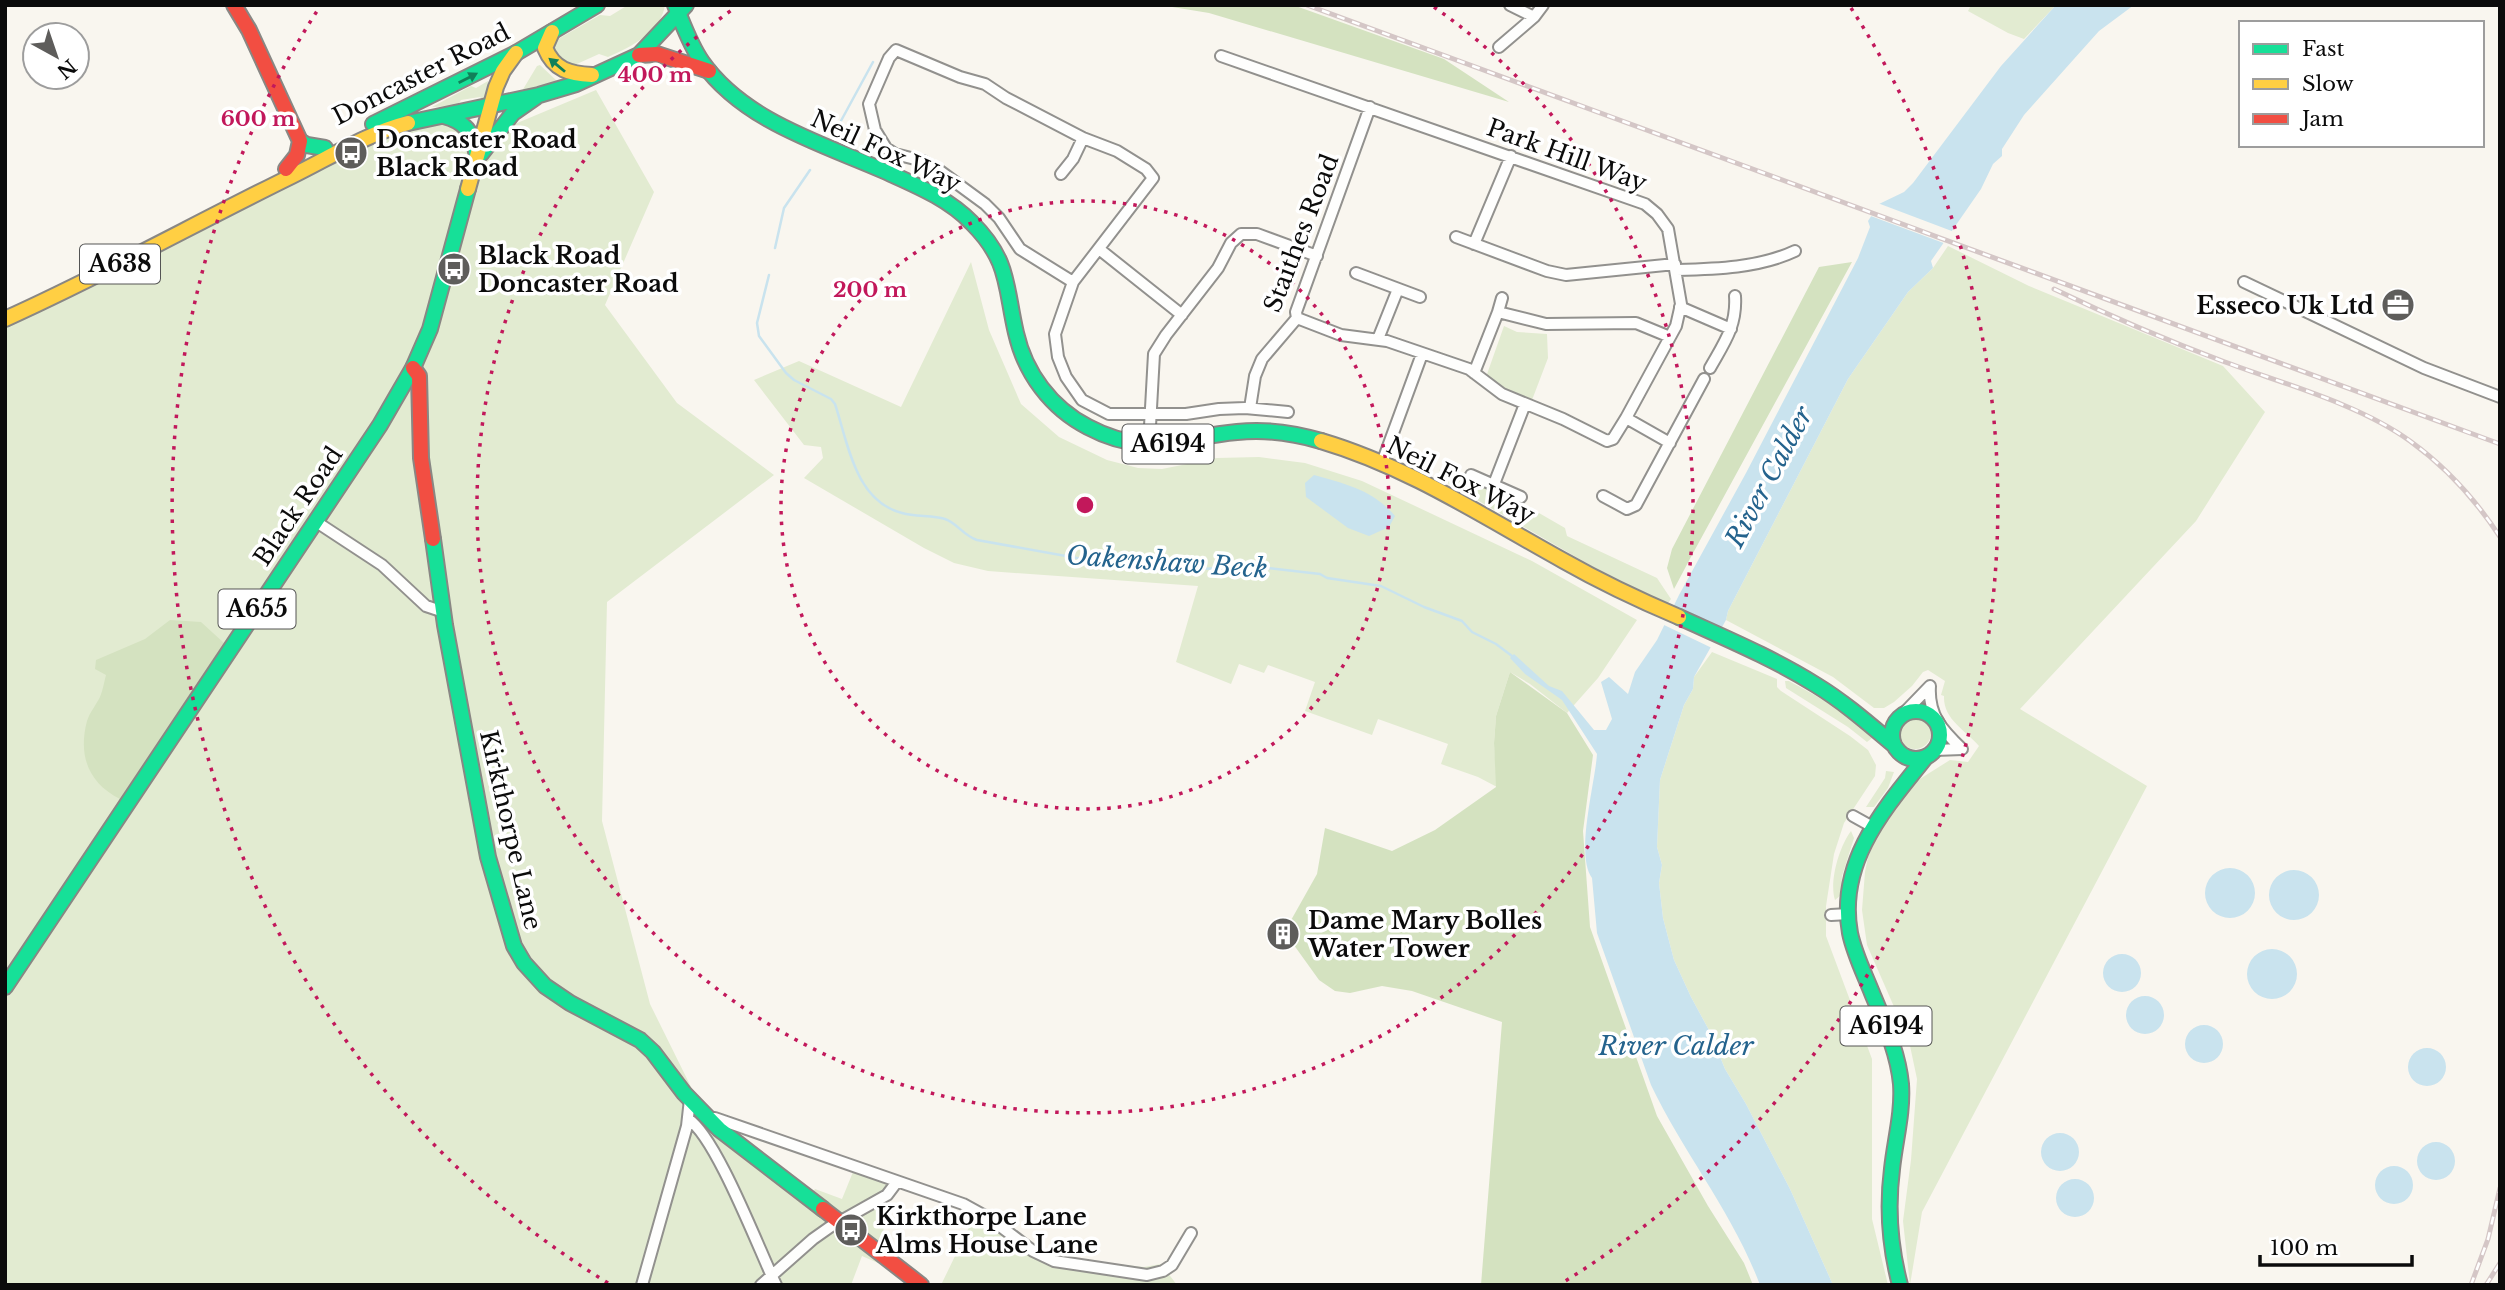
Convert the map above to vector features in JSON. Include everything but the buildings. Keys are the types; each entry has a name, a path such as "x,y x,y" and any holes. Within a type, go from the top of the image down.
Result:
{"main road":[{"path":"234,5 249,30 302,149 324,154"},
{"name":"Doncaster Road","path":"5,319 79,286 516,53 597,5"},
{"name":"Doncaster Road","path":"324,154 404,124 539,96 576,84 639,55 680,8"},
{"name":"Neil Fox Way","path":"680,8 687,38 709,71 757,112 779,125 918,187 962,212 981,229 1001,265 1010,292 1021,350 1032,374 1049,398 1085,426 1110,436 1149,444 1249,431 1285,433 1343,448 1382,463 1439,489 1633,597 1801,676 1865,719 1898,750"},
{"path":"552,32 545,48 554,66 572,74 593,75"},
{"name":"Black Road","path":"5,987 380,425 413,368 430,329 490,106 503,71 516,53"},
{"name":"Neil Fox Way","path":"639,55 657,54 709,71"},
{"name":"Black Road","path":"476,162 513,113 539,96"},
{"path":"442,115 462,121 472,133 477,146 476,162"},
{"name":"Doncaster Road","path":"192,225 286,169 302,149"},
{"name":"Kirkthorpe Lane","path":"413,368 419,376 421,458 444,612 488,857 514,946 524,963 545,986 570,1003 640,1040 707,1118 921,1285"},
{"path":"1865,719 1877,722 1916,711 1923,712 1936,721 1940,736 1930,754 1914,760 1898,750"},
{"path":"1900,717 1892,729 1898,750 1902,785"},
{"name":"A6194","path":"1900,1285 1892,1250 1890,1221 1890,1185 1901,1094 1898,1062 1893,1042 1858,959 1850,932 1849,914 1853,868 1871,826 1930,754"}],"street":[{"path":"1510,5 1534,18"},
{"path":"1499,47 1534,18 1543,5"},
{"path":"1073,282 1020,249 999,218 985,204 940,171 923,161 895,154 886,148 875,130 869,104 889,58 896,50 960,77 985,84 1006,98 1083,138 1117,151 1146,169 1153,178 1073,282 1055,334 1058,357 1066,377 1082,400 1104,413 1150,416 1250,408 1288,412"},
{"name":"Park Hill Way","path":"1221,56 1645,204 1668,229 1680,307 1676,326 1626,418 1613,439 1602,441 1563,419 1502,394 1469,369 1378,339 1341,335 1297,318"},
{"name":"Staithes Road","path":"1250,408 1255,376 1262,359 1297,318 1296,312 1370,107"},
{"path":"1061,174 1073,159 1083,138"},
{"path":"1475,244 1511,156"},
{"path":"1149,444 1154,354 1211,277 1230,243 1241,234 1257,234 1317,256"},
{"path":"1456,237 1547,271 1566,275 1746,265 1773,260 1795,251"},
{"path":"1099,249 1182,315"},
{"path":"1356,273 1420,297"},
{"path":"2244,282 2424,369 2500,397"},
{"path":"1378,339 1398,289"},
{"path":"1710,369 1731,329 1736,313 1735,296"},
{"path":"1474,373 1502,298"},
{"path":"1680,307 1731,329"},
{"path":"1498,312 1546,324 1636,323 1670,337"},
{"path":"1382,463 1422,354"},
{"path":"1603,496 1627,509 1636,505 1704,379"},
{"path":"1494,484 1525,404"},
{"path":"1626,418 1670,443"},
{"path":"1471,475 1521,497"},
{"path":"315,521 382,565 426,606 444,612"},
{"path":"1900,717 1933,682 1930,699 1936,721 1966,751 1930,754"},
{"path":"1853,816 1871,826"},
{"path":"1831,915 1849,914"},
{"path":"642,1285 688,1119 690,1099"},
{"path":"707,1118 715,1118 963,1205 992,1220 1044,1257 1080,1266 1147,1275 1163,1271 1172,1265 1191,1233"},
{"path":"688,1119 698,1128 720,1163 774,1280"},
{"path":"761,1285 774,1280 813,1238 887,1195 896,1183"}],"green space":[{"path":"628,5 665,5 658,23 651,31 608,57 599,54 568,68 550,47 553,42 600,15 610,16"},
{"path":"1160,5 1293,5 1444,59 1509,102 1209,13"},
{"path":"1971,5 2056,5 2024,39 1968,11"},
{"path":"540,65 557,81 522,91 537,66"},
{"path":"488,81 486,103 480,97 461,100 457,106 432,107 471,86 476,88"},
{"path":"596,90 654,192 605,305 677,403 774,475 607,602 602,821 650,1004 694,1093 639,1285 5,1285 5,320 192,225 441,115 457,127 458,133 510,126"},
{"path":"1948,246 2029,286 2223,366 2265,412 2196,521 2020,709 2147,786 1922,1212 1910,1285 1903,1221 1917,1079 1909,1041 1867,945 1862,910 1865,872 1868,857 1881,828 1915,782 1950,760 1968,762 1979,746 1956,724 1947,711 1944,696 1941,695 1945,681 1928,670 1894,702 1884,708 1874,708 1833,677 1726,620 1728,611 1848,379 1908,292 1933,268"},
{"path":"971,262 989,330 1021,404 1059,437 1107,460 1138,468 1162,469 1217,458 1259,457 1305,463 1362,481 1532,561 1637,620 1598,678 1567,713 1510,672 1496,716 1494,743 1497,787 1441,764 1448,744 1378,719 1372,735 1305,711 1315,682 1268,665 1264,673 1239,664 1231,684 1176,662 1198,586 988,571 954,563 924,548 804,478 823,458 821,447 804,445 754,380 799,361 901,407"},
{"path":"1852,262 1674,589 1667,568 1672,549 1819,267"},
{"path":"1504,326 1517,332 1547,334 1548,358 1532,400 1500,389 1486,377"},
{"path":"1440,469 1506,494 1565,528 1567,536 1657,578 1671,599 1668,603 1628,587 1437,477"},
{"path":"170,620 201,622 224,643 120,799 100,785 88,767 85,756 87,721 100,697 106,675 95,669 96,660 145,639"},
{"path":"1712,652 1777,679 1777,687 1781,691 1868,750 1876,765 1875,776 1844,823 1834,854 1826,906 1826,936 1872,1059 1872,1219 1888,1285 1833,1285 1790,1189 1725,1069 1674,960 1663,918 1659,883 1662,865 1657,847 1660,780 1684,705 1693,689 1694,677"},
{"path":"1510,672 1567,713 1593,755 1583,831 1590,927 1657,1116 1744,1263 1753,1285 1481,1285 1502,1022 1412,991 1382,986 1350,993 1335,991 1319,980 1291,941 1290,922 1317,874 1325,828 1392,851 1435,830 1496,787 1496,716"},
{"path":"1785,681 1834,706 1857,722 1872,738 1867,742 1786,688"},
{"path":"1915,717 1926,722 1931,733 1926,744 1915,749 1904,744 1899,733 1904,722"},
{"path":"1886,771 1894,772 1888,788 1874,807 1866,807 1885,778"},
{"path":"1851,831 1854,838 1842,876 1841,895 1835,900 1833,884 1836,865"},
{"path":"699,1114 810,1196 815,1189 842,1199 853,1172 891,1184 878,1263 862,1256 851,1285 646,1285 689,1131"},
{"path":"973,1219 1004,1224 1031,1244 1088,1261 1144,1267 1161,1264 1177,1285 941,1285"}],"water":[{"name":"River Calder","path":"2056,5 2134,5 2099,31 2024,115 2002,149 2002,156 1993,164 1981,189 1931,261 1933,268 1908,292 1848,379 1728,611 1726,620 1694,677 1693,689 1684,705 1660,780 1657,847 1662,865 1659,883 1663,918 1674,960 1725,1069 1790,1189 1833,1285 1760,1285 1736,1233 1651,1085 1597,933 1592,878 1585,853 1587,819 1597,754 1562,700 1525,674 1510,658 1514,654 1549,686 1562,691 1594,730 1606,730 1612,719 1601,682 1609,677 1628,694 1635,672 1657,640 1858,258 1870,227 1868,221 1879,204 1904,192 1913,183 2001,66"},
{"path":"1314,475 1358,489 1378,500 1395,516 1389,527 1369,536 1348,528 1306,497 1305,483"},
{"path":"2230,868 2248,875 2255,893 2248,911 2230,918 2212,911 2205,893 2212,875"},
{"path":"2294,870 2312,877 2319,895 2312,913 2294,920 2276,913 2269,895 2276,877"},
{"path":"2272,949 2290,956 2297,974 2290,992 2272,999 2254,992 2247,974 2254,956"},
{"path":"2122,954 2136,959 2141,973 2136,987 2122,992 2108,987 2103,973 2108,959"},
{"path":"2145,996 2159,1001 2164,1015 2159,1029 2145,1034 2131,1029 2126,1015 2131,1001"},
{"path":"2204,1025 2218,1030 2223,1044 2218,1058 2204,1063 2190,1058 2185,1044 2190,1030"},
{"path":"2427,1048 2441,1053 2446,1067 2441,1081 2427,1086 2413,1081 2408,1067 2413,1053"},
{"path":"2060,1133 2074,1138 2079,1152 2074,1166 2060,1171 2046,1166 2041,1152 2046,1138"},
{"path":"2436,1142 2450,1147 2455,1161 2450,1175 2436,1180 2422,1175 2417,1161 2422,1147"},
{"path":"2394,1166 2408,1171 2413,1185 2408,1199 2394,1204 2380,1199 2375,1185 2380,1171"},
{"path":"2075,1179 2089,1184 2094,1198 2089,1212 2075,1217 2061,1212 2056,1198 2061,1184"}],"pier":[{"path":"1875,202 1957,233 1949,245 1868,215"},
{"path":"1672,605 1725,630 1714,649 1662,624"}],"waterway":[{"name":"Oakenshaw Beck","path":"836,130 873,62"},
{"name":"Oakenshaw Beck","path":"775,248 784,208 810,170"},
{"name":"Oakenshaw Beck","path":"769,275 757,323 759,336 786,373 835,404 856,469 864,484 886,506 902,513 945,519 977,540 1088,560 1110,557 1158,566 1195,569 1260,567 1320,574 1327,578 1381,586 1424,607 1462,621 1472,632 1512,656"}],"railway":[{"path":"1307,5 2500,444"},
{"path":"2054,289 2181,345 2320,396 2390,428 2448,473 2481,510 2500,537"},
{"path":"2471,1285 2488,1239 2500,1188"},
{"path":"2486,1285 2500,1263"}],"traffic: fast":[{"path":"373,124 516,53 597,5"},
{"path":"675,5 690,42 702,62 720,83 741,101 789,130 924,189 954,207 972,223 1000,262 1016,333 1026,362 1041,388 1062,410 1075,419 1109,436 1145,444 1258,431 1321,441"},
{"path":"408,123 539,95 576,84 639,55 686,5"},
{"path":"481,154 513,113 536,97"},
{"path":"444,116 466,128 473,139 476,152"},
{"path":"300,141 325,148"},
{"path":"5,987 380,425 413,368 430,329 468,189"},
{"path":"433,539 445,625 488,857 514,946 524,963 545,986 570,1003 640,1040 653,1052 684,1093 719,1129 823,1209"},
{"path":"1679,617 1800,675 1846,706 1894,745"},
{"path":"1916,711 1933,718 1940,735 1933,752 1916,759 1899,752 1892,735 1899,718 1916,711"},
{"path":"1900,1285 1892,1242 1890,1184 1901,1105 1901,1084 1890,1037 1854,948 1848,907 1850,883 1867,838 1894,797 1925,758"}],"traffic: slow":[{"path":"552,32 545,48 553,61 570,72 592,75"},
{"path":"468,189 496,87 516,53"},
{"path":"5,319 114,267 349,146 408,123"},
{"path":"1321,441 1415,479 1592,576 1679,617"}],"traffic: jam":[{"path":"234,5 249,30 300,141 297,155 286,169"},
{"path":"639,55 657,54 709,71"},
{"path":"413,368 419,376 421,458 433,539"},
{"path":"823,1209 921,1285"}],"place":[{"name":"Doncaster Road Black Road","path":"351,153"},
{"name":"Black Road Doncaster Road","path":"454,269"},
{"name":"Esseco Uk Ltd","path":"2398,305"},
{"name":"Dame Mary Bolles Water Tower","path":"1283,934"},
{"name":"Kirkthorpe Lane Alms House Lane","path":"851,1230"}]}
